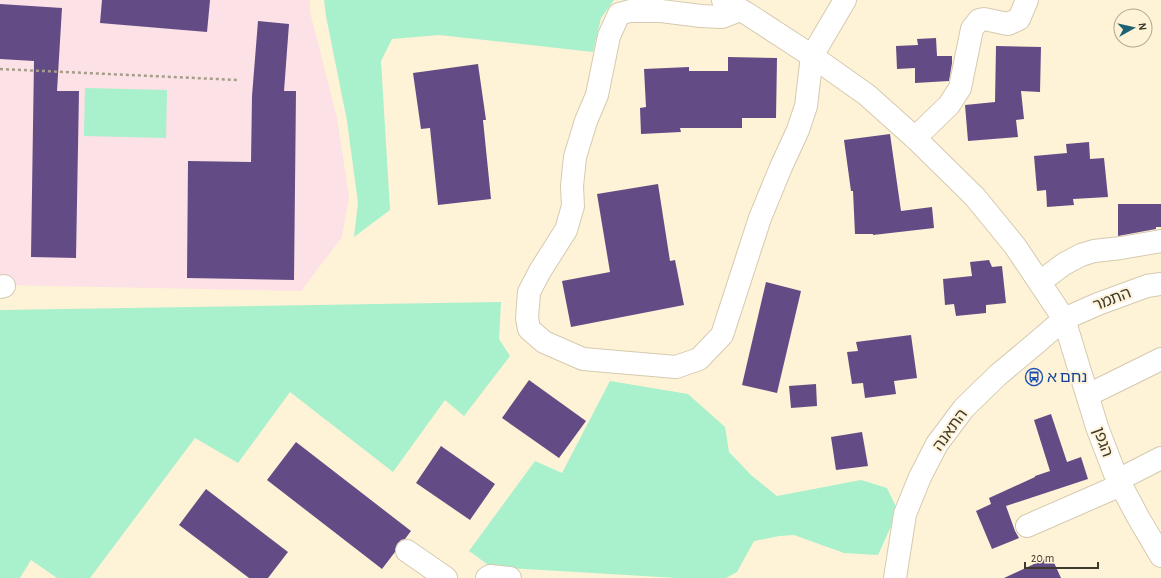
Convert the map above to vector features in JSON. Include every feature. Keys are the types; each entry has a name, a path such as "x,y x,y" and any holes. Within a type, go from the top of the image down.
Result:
{"street":[{"path":"731,5 722,17 661,11 630,11 619,14 609,36 597,95 586,121 575,157 572,186 572,206 566,230 540,271 529,292 527,318 529,329 544,342 583,359 676,367 698,358 722,335 760,218 798,130 806,106 812,56 846,0"},
{"path":"915,138 949,105 960,88 972,29 978,20 984,19 1008,24 1019,19 1027,0"},
{"name":"הגפן","path":"731,5 812,56 867,95 915,138 975,197 1015,246 1064,319 1097,427 1115,474 1161,556"},
{"path":"1040,282 1064,264 1081,255 1094,251 1161,241"},
{"name":"התמר","path":"1064,319 1098,304 1147,286 1161,284"},
{"name":"התאנה","path":"895,578 905,514 920,477 937,444 964,408 998,375 1064,319"},
{"path":"1088,395 1161,359"},
{"path":"1027,526 1120,483 1161,458"},
{"path":"407,551 446,578"},
{"path":"899,555 910,578"},
{"path":"487,578 490,576 510,578"}],"path":[{"path":"0,69 238,80"}],"shaded area":[{"path":"0,0 310,0 310,12 337,118 349,197 342,237 301,291 0,285"}],"green space":[{"path":"324,0 614,0 601,18 593,52 439,35 392,39 381,61 390,210 354,237 358,203 347,121"},
{"path":"85,88 167,90 166,138 84,136"},
{"path":"501,302 499,339 510,356 464,416 445,400 393,472 290,392 238,463 195,438 90,578 57,578 31,560 20,578 0,578 0,310"},
{"path":"610,381 688,394 725,427 729,452 751,475 777,496 861,480 887,488 898,511 878,555 844,553 794,535 779,536 754,541 737,572 726,578 677,578 491,567 469,551 535,461 562,473"}],"building":[{"path":"102,0 210,0 207,32 100,23"},
{"path":"0,4 62,8 57,91 79,91 76,258 31,257 34,61 0,59"},
{"path":"258,21 289,24 284,91 296,91 294,280 187,278 188,161 251,162 252,96"},
{"path":"936,38 937,56 952,56 949,81 915,83 915,68 897,69 896,46 918,45 917,39"},
{"path":"996,46 1041,47 1040,92 1021,91 1024,119 1016,120 1018,137 968,141 965,105 995,102"},
{"path":"728,57 777,58 776,118 742,118 742,128 680,128 681,132 641,134 640,108 646,107 644,69 689,67 689,71 728,71"},
{"path":"478,64 486,120 483,120 491,199 438,205 430,128 421,129 413,73"},
{"path":"890,134 901,211 932,207 934,228 873,235 855,234 853,191 851,191 844,140"},
{"path":"1089,142 1090,159 1104,158 1108,197 1073,199 1074,205 1047,207 1046,190 1037,191 1034,156 1067,153 1066,144"},
{"path":"658,184 670,261 675,260 684,305 571,327 562,281 610,272 597,194"},
{"path":"1118,204 1161,204 1161,227 1118,236"},
{"path":"989,260 992,267 1002,266 1006,303 986,305 986,313 956,316 954,304 945,305 943,279 972,276 970,262"},
{"path":"766,282 801,291 777,393 742,385"},
{"path":"911,335 917,378 894,381 896,394 865,398 863,383 852,384 847,352 858,351 856,342"},
{"path":"529,380 586,421 559,458 502,418"},
{"path":"816,384 817,406 791,408 789,386"},
{"path":"1051,414 1067,462 1081,457 1088,479 1006,506 1019,538 992,549 976,511 991,504 989,498 1035,476 1050,471 1034,420"},
{"path":"862,432 868,466 836,470 831,437"},
{"path":"296,442 411,531 405,539 401,540 397,544 395,552 382,569 267,480"},
{"path":"441,446 495,484 470,520 416,483"},
{"path":"206,489 288,552 268,578 249,578 179,525"},
{"path":"1051,556 1061,578 1004,578"}],"place":[{"name":"נחם א","path":"1034,377"}]}
